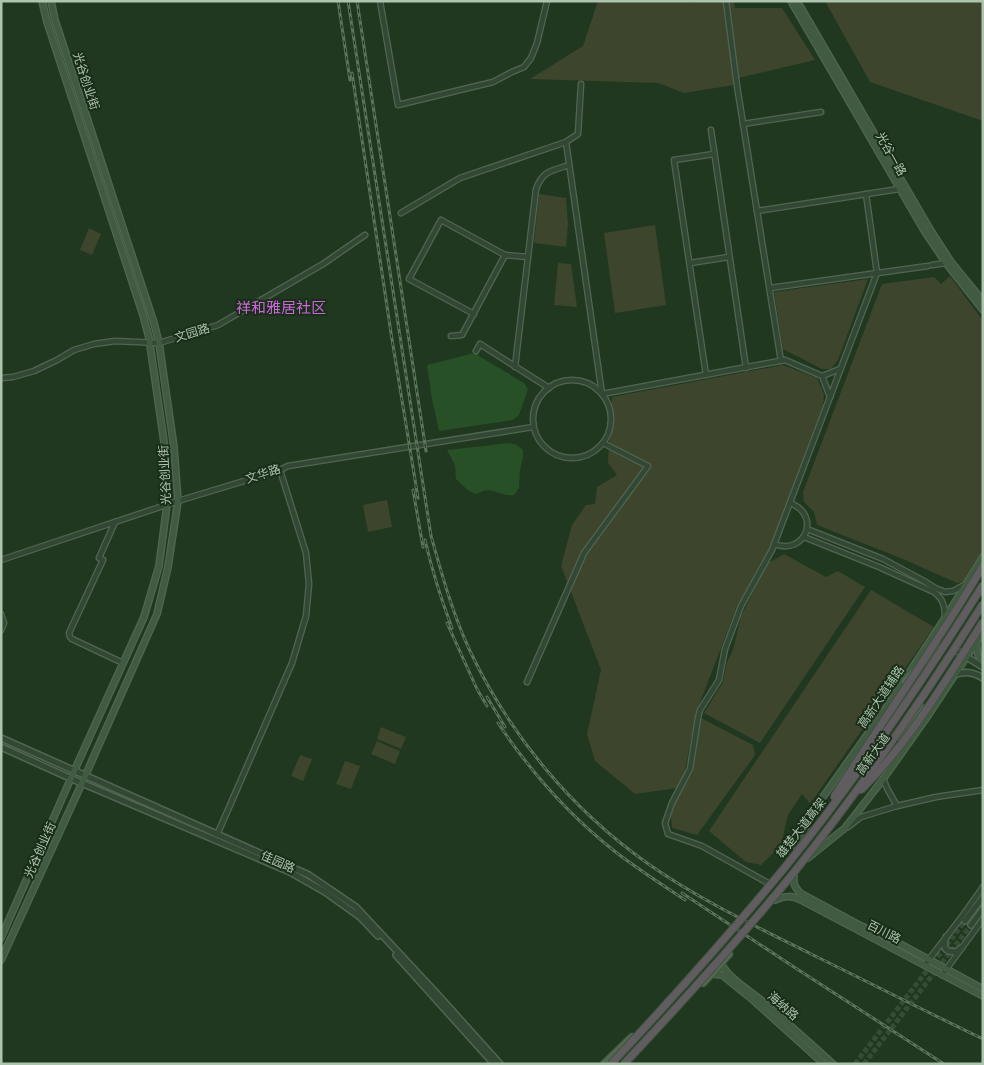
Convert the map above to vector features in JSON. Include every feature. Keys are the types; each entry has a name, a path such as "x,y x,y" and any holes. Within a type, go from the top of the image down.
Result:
{"highway":[{"path":"807,839 983,566"},
{"name":"雄楚大道高架","path":"610,1064 717,947 807,839 879,742 938,656 983,584"},
{"name":"雄楚大道高架","path":"624,1064 726,953 795,871 886,750 983,604"},
{"path":"845,806 875,776 897,748 929,704 983,622"}],"main road":[{"name":"光谷创业街","path":"1,938 74,770 144,617 159,566 168,497 165,449 150,343 143,315 47,22 42,1"},
{"name":"光谷创业街","path":"1,960 156,614 168,567 178,501 174,446 159,344 154,324 55,20 51,1"},
{"name":"光谷一路","path":"790,1 925,232 946,263 983,310"},
{"name":"光谷一路","path":"797,1 931,230 951,262 983,301"},
{"name":"高新大道辅路","path":"797,848 813,810 905,680 983,557"},
{"name":"高新大道","path":"759,894 844,786 940,647 983,580"},
{"name":"高新大道","path":"773,902 848,807 904,730 983,610"},
{"path":"808,858 845,828 883,778 983,632"},
{"path":"976,642 980,660 983,662"},
{"path":"905,680 940,647"},
{"name":"百川路","path":"794,876 793,883 800,893 891,939 983,996"},
{"name":"百川路","path":"773,902 784,896 796,898 927,962"},
{"path":"604,1064 630,1040 716,944"},
{"path":"628,1064 729,954"},
{"name":"海纳路","path":"721,963 723,968 740,984 759,998 833,1064"},
{"name":"百川路","path":"944,972 983,989"},
{"name":"海纳路","path":"712,974 722,974 824,1064"},
{"path":"630,1040 627,1048 629,1052 641,1050"}],"street":[{"path":"380,1 398,104 493,82 524,67 531,58 537,43 547,1"},
{"path":"726,1 743,124 781,361"},
{"path":"401,213 460,178 566,142 578,134 581,84"},
{"path":"743,124 821,112"},
{"path":"711,130 746,368"},
{"path":"566,142 602,394"},
{"path":"706,375 674,160 714,154"},
{"path":"515,367 536,189 540,179 547,173 570,165"},
{"path":"757,211 899,189"},
{"path":"768,883 702,846 668,834 666,823 672,803 690,769 700,710 719,680 725,649 741,606 774,544 877,273 866,194"},
{"path":"474,314 409,279 441,220 506,255 528,257"},
{"name":"文园路","path":"1,378 13,378 34,371 74,350 94,344 115,342 159,344 218,325 323,264 365,235"},
{"path":"451,336 462,335 506,255"},
{"path":"690,263 729,256"},
{"path":"770,288 946,263"},
{"path":"476,351 480,344 549,388"},
{"path":"602,394 785,360 822,376 840,369"},
{"path":"822,376 830,397"},
{"path":"568,380 581,381 593,386 602,394 609,406 611,419 609,431 603,443 594,452 570,459 557,456 546,449 538,439 533,427 533,414 537,402 544,391 555,384 568,380"},
{"name":"文华路","path":"1,560 288,466 533,427"},
{"path":"527,682 584,553 648,466 603,443"},
{"path":"217,835 292,663 306,616 310,584 306,553 280,470"},
{"path":"774,544 783,547 791,546 798,543 804,537 807,529 807,520 799,508 790,503"},
{"path":"115,522 99,558 103,560 69,634 72,640 123,663"},
{"path":"807,529 883,559 944,592 953,591 967,583"},
{"path":"804,537 879,567 934,592 940,597 946,608 946,618"},
{"path":"1,614 4,623 1,630"},
{"path":"957,651 983,667"},
{"path":"954,675 969,672 983,678"},
{"name":"佳园路","path":"1,738 309,875 356,907 500,1064"},
{"name":"佳园路","path":"1,747 290,872 325,892 360,917 494,1064"},
{"path":"883,778 897,806"},
{"path":"845,828 861,817 897,806 936,797 983,790"},
{"path":"927,962 983,887"},
{"path":"965,921 983,897"},
{"path":"971,925 983,909"},
{"path":"944,972 983,919"},
{"path":"946,937 944,946 948,951 956,952 961,948"}],"shaded area":[{"path":"598,1 677,1 693,3 693,1 733,1 735,8 782,8 815,60 738,78 734,85 684,93 658,83 530,79 583,46"},
{"path":"825,1 983,1 983,121 870,82"},
{"path":"539,194 566,198 568,224 566,247 534,243"},
{"path":"655,225 666,305 615,313 604,233"},
{"path":"89,228 101,234 92,255 80,250"},
{"path":"558,263 571,264 577,307 554,305"},
{"path":"950,276 983,321 983,552 966,581 957,583 903,559 817,525 814,512 804,502 803,492 882,284 934,277 941,284"},
{"path":"868,279 838,360 831,369 822,369 783,349 774,292"},
{"path":"474,353 524,383 528,389 519,415 513,420 439,431 427,365"},
{"path":"783,365 817,378 824,394 823,406 770,547 737,606 696,713 685,771 677,788 635,794 595,761 587,734 601,670 561,566 572,525 586,505 595,504 597,487 617,475 608,463 612,397"},
{"path":"510,443 517,445 523,450 519,488 514,495 491,490 482,491 477,494 468,490 456,479 455,465 447,450"},
{"path":"387,500 392,527 368,532 363,505"},
{"path":"784,554 826,577 838,571 865,587 760,743 704,713 723,682 741,616 768,563"},
{"path":"871,590 934,627 810,804 802,794 788,815 781,845 761,865 746,862 709,831"},
{"path":"701,718 753,745 755,755 697,835 672,828 671,817 674,805 693,772"},
{"path":"381,727 406,737 401,749 377,739"},
{"path":"377,741 400,751 395,764 371,754"},
{"path":"300,755 312,759 303,781 291,776"},
{"path":"345,761 360,766 351,789 336,784"}],"tunnel":[{"path":"855,1064 965,921"},
{"path":"864,1064 971,925"}],"railway":[{"path":"338,1 350,80"},
{"path":"348,1 431,536 458,623 486,682 504,712 545,768 568,794 619,842 666,876 790,944 983,1039"},
{"path":"357,1 426,451"},
{"path":"352,73 418,498"},
{"path":"413,490 423,547"},
{"path":"425,540 452,628"},
{"path":"447,623 477,689 487,706"},
{"path":"487,697 505,727"},
{"path":"498,723 523,758 565,807 622,857 685,900"},
{"path":"682,893 944,1064"}],"district":[{"name":"祥和雅居社区","path":"281,308"}]}
